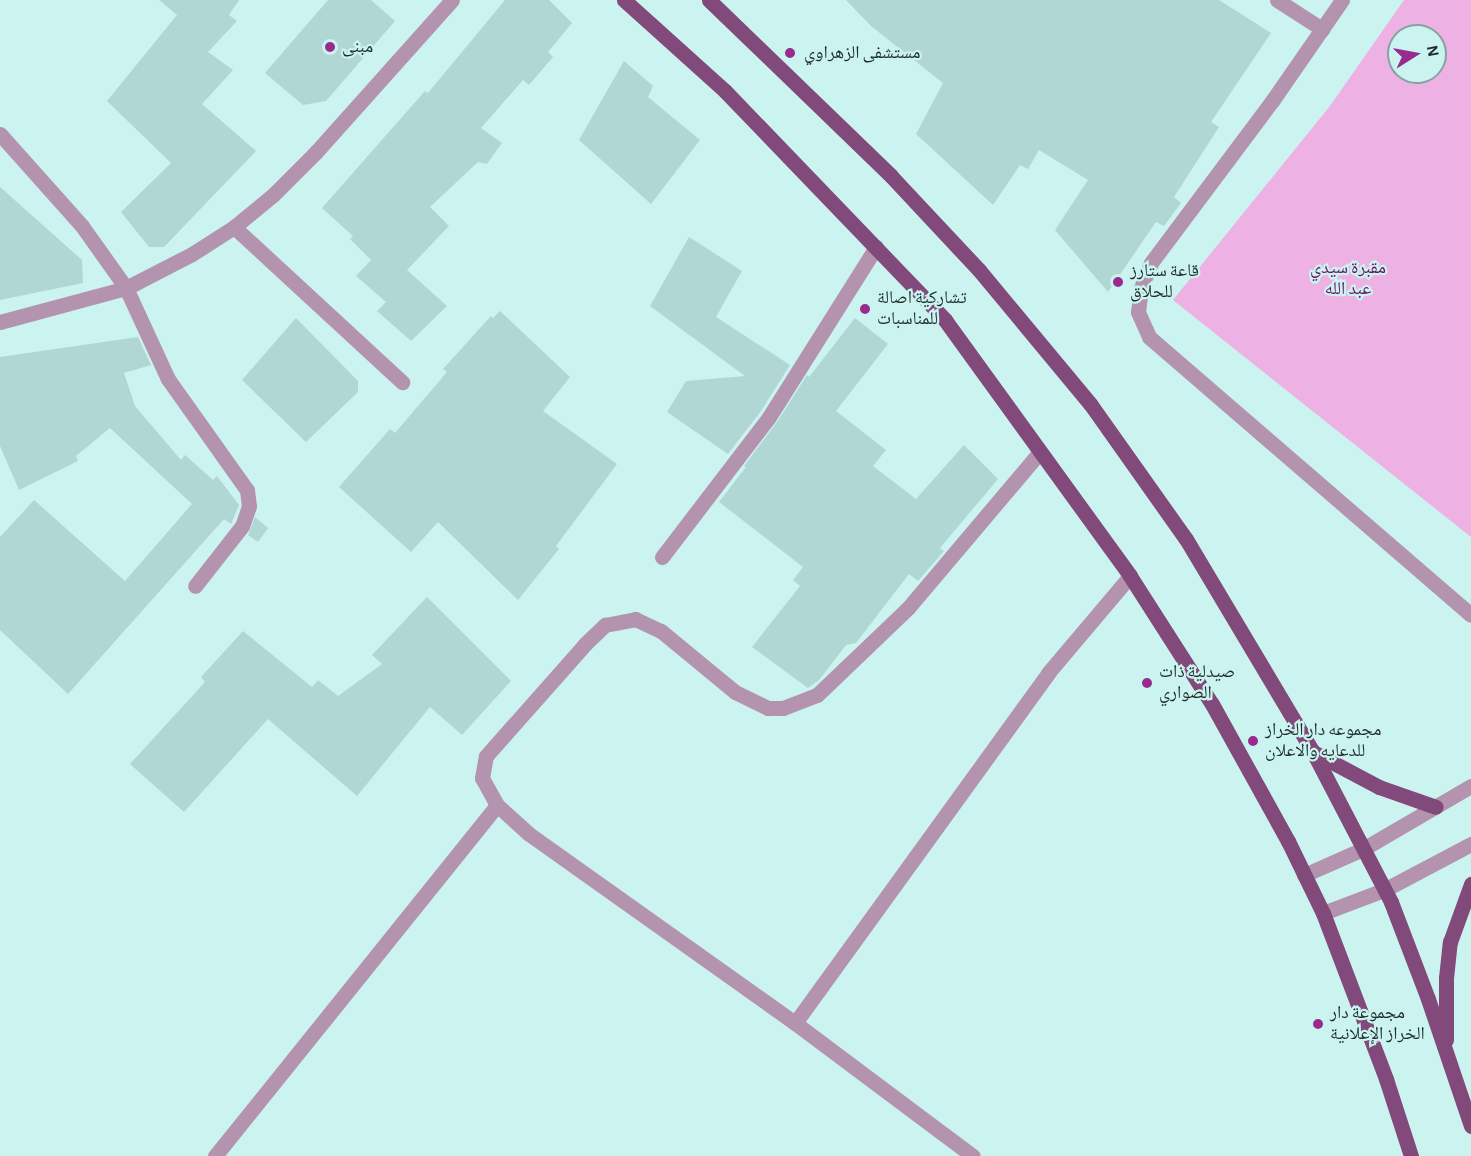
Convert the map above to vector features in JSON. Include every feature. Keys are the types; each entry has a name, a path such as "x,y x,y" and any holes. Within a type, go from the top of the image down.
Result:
{"main road":[{"path":"624,0 725,91 945,320 1130,576 1212,704 1323,913 1386,1079 1411,1156"},
{"path":"709,0 899,184 979,270 1091,405 1186,539 1313,752 1391,902 1471,1126"},
{"path":"1313,752 1379,787 1436,807"},
{"path":"1446,1052 1446,978 1450,942 1471,884"}],"street":[{"path":"0,322 126,288 192,254 234,227 273,195 316,152 452,0"},
{"path":"1277,0 1322,29"},
{"path":"1342,0 1151,263 1141,288 1138,312 1149,337 1471,615"},
{"path":"0,134 82,226 126,288 168,379 246,490 249,506 242,526 195,586"},
{"path":"234,227 402,382"},
{"path":"662,557 769,417 876,247"},
{"path":"973,1156 795,1023 529,834 497,805 482,778 486,756 585,644 605,625 635,619 661,630 735,692 768,708 783,708 817,695 908,608 1040,452"},
{"path":"795,1023 1048,673 1130,576"},
{"path":"1304,875 1363,849 1471,786"},
{"path":"215,1156 497,805"},
{"path":"1323,913 1384,890 1471,844"}],"green space":[{"name":"مقبرة سيدي عبد الله","path":"1404,0 1471,0 1471,537 1173,300 1330,106 1387,24 1387,84 1447,84 1447,24 1387,24"}],"building":[{"path":"159,0 239,0 229,15 237,21 208,52 233,70 202,104 256,151 164,247 149,247 121,212 171,163 107,101 177,15"},
{"name":"مبنى","path":"328,0 371,0 395,21 326,101 303,105 265,73"},
{"path":"505,0 549,0 572,23 548,52 553,57 529,85 523,80 481,128 502,143 487,164 478,162 430,207 449,226 407,270 447,306 411,341 377,311 386,302 356,276 371,260 350,239 353,236 322,208 425,91 428,93"},
{"path":"846,0 1219,0 1271,33 1211,122 1219,127 1174,197 1181,203 1164,226 1156,222 1108,292 1055,230 1088,180 1039,150 1028,169 1020,165 993,205 916,134 943,83 871,26"},
{"path":"624,61 653,86 648,97 700,140 651,204 579,140"},
{"path":"0,187 82,260 83,283 0,300"},
{"path":"689,237 742,271 716,317 790,365 761,411 728,454 667,412 686,381 745,376 650,306"},
{"path":"500,311 570,377 543,411 617,464 556,546 559,549 518,600 438,522 411,552 339,487 390,429 395,433 447,372 443,369 491,316 493,318"},
{"path":"296,318 358,381 358,392 306,442 242,380"},
{"path":"855,318 888,344 836,411 886,450 873,466 916,499 964,445 998,479 940,548 944,551 918,581 909,574 856,643 846,645 819,680 808,688 752,647 800,586 793,580 803,567 719,502 746,467 744,466 777,422 807,375 809,377"},
{"path":"138,337 151,365 124,373 135,406 181,460 185,455 213,480 217,476 239,505 231,524 224,519 68,694 0,630 0,537 34,500 125,581 192,504 110,428 76,456 78,461 19,490 0,446 0,357"},
{"path":"255,517 268,528 258,542 248,535"},
{"path":"427,597 511,681 462,735 430,707 357,796 268,719 184,812 130,764 205,682 201,677 243,631 312,687 318,680 338,696 382,664 372,655"}],"place":[{"name":"مبنى","path":"330,47"},
{"name":"مستشفى الزهراوي","path":"790,53"},
{"name":"قاعة ستارز للحلاق","path":"1118,282"},
{"name":"تشاركية اصالة للمناسبات","path":"865,309"},
{"name":"صيدلية ذات الصواري","path":"1147,683"},
{"name":"مجموعه دار الخراز للدعايه والاعلان","path":"1253,741"},
{"name":"مجموعة دار الخراز اﻹعلانية","path":"1318,1024"}]}
